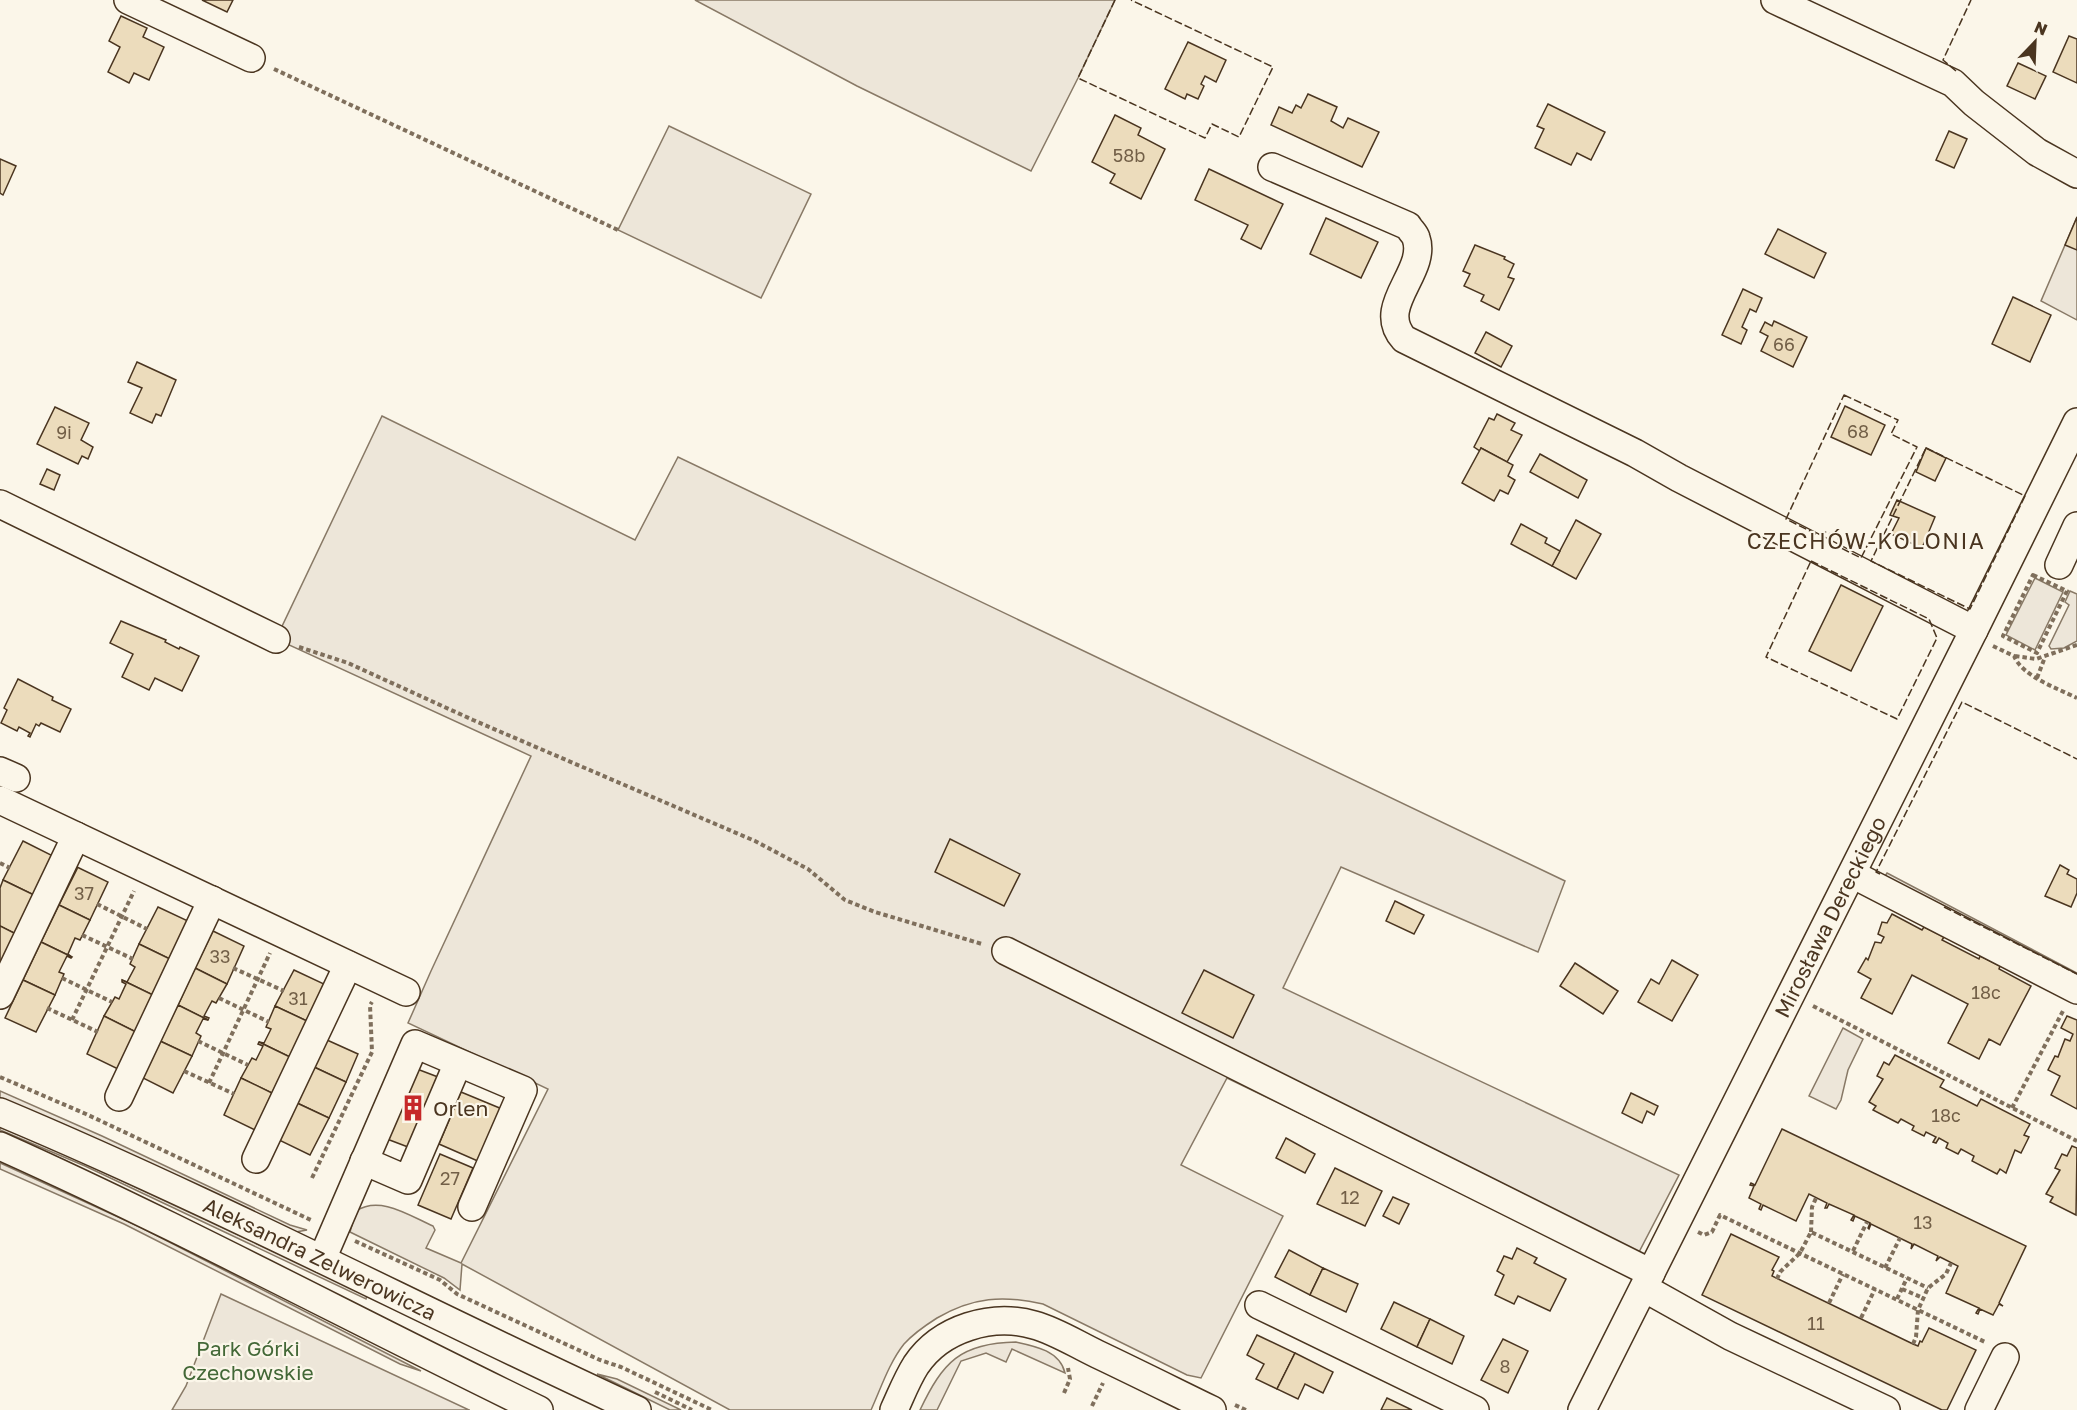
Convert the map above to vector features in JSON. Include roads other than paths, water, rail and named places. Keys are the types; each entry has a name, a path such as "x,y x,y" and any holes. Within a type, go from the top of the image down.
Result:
{"street":[{"path":"128,0 251,58"},
{"path":"1775,0 1953,83 1974,103 2037,152 2077,174"},
{"path":"1272,167 1408,226 1416,238 1417,258 1394,313 1397,331 1404,339 1635,453 1980,636"},
{"name":"Mirosława Dereckiego","path":"1582,1410 1852,874 1980,636 2077,422"},
{"path":"0,504 276,639"},
{"path":"2059,565 2077,526"},
{"path":"0,800 406,992"},
{"path":"0,995 76,836"},
{"path":"1852,874 2071,999"},
{"path":"119,1097 212,900"},
{"path":"1006,951 1647,1280 1730,1336 1886,1410"},
{"path":"256,1159 348,964"},
{"path":"322,1259 415,1044 523,1090 472,1206"},
{"path":"364,1161 408,1180 458,1063"},
{"name":"Aleksandra Zelwerowicza","path":"0,1112 80,1146 322,1259 637,1410"},
{"name":"Aleksandra Zelwerowicza","path":"0,1146 167,1224 539,1410"},
{"path":"1259,1305 1475,1410"},
{"path":"894,1410 917,1364 930,1350 959,1331 994,1320 1013,1320 1045,1329 1212,1410"},
{"path":"1979,1410 1997,1350"}],"place":[{"name":"Orlen","path":"413,1108"}],"district":[{"name":"CZECHÓW-KOLONIA","path":"1866,540"}],"park label":[{"name":"Park Górki Czechowskie","path":"248,1360"}]}
